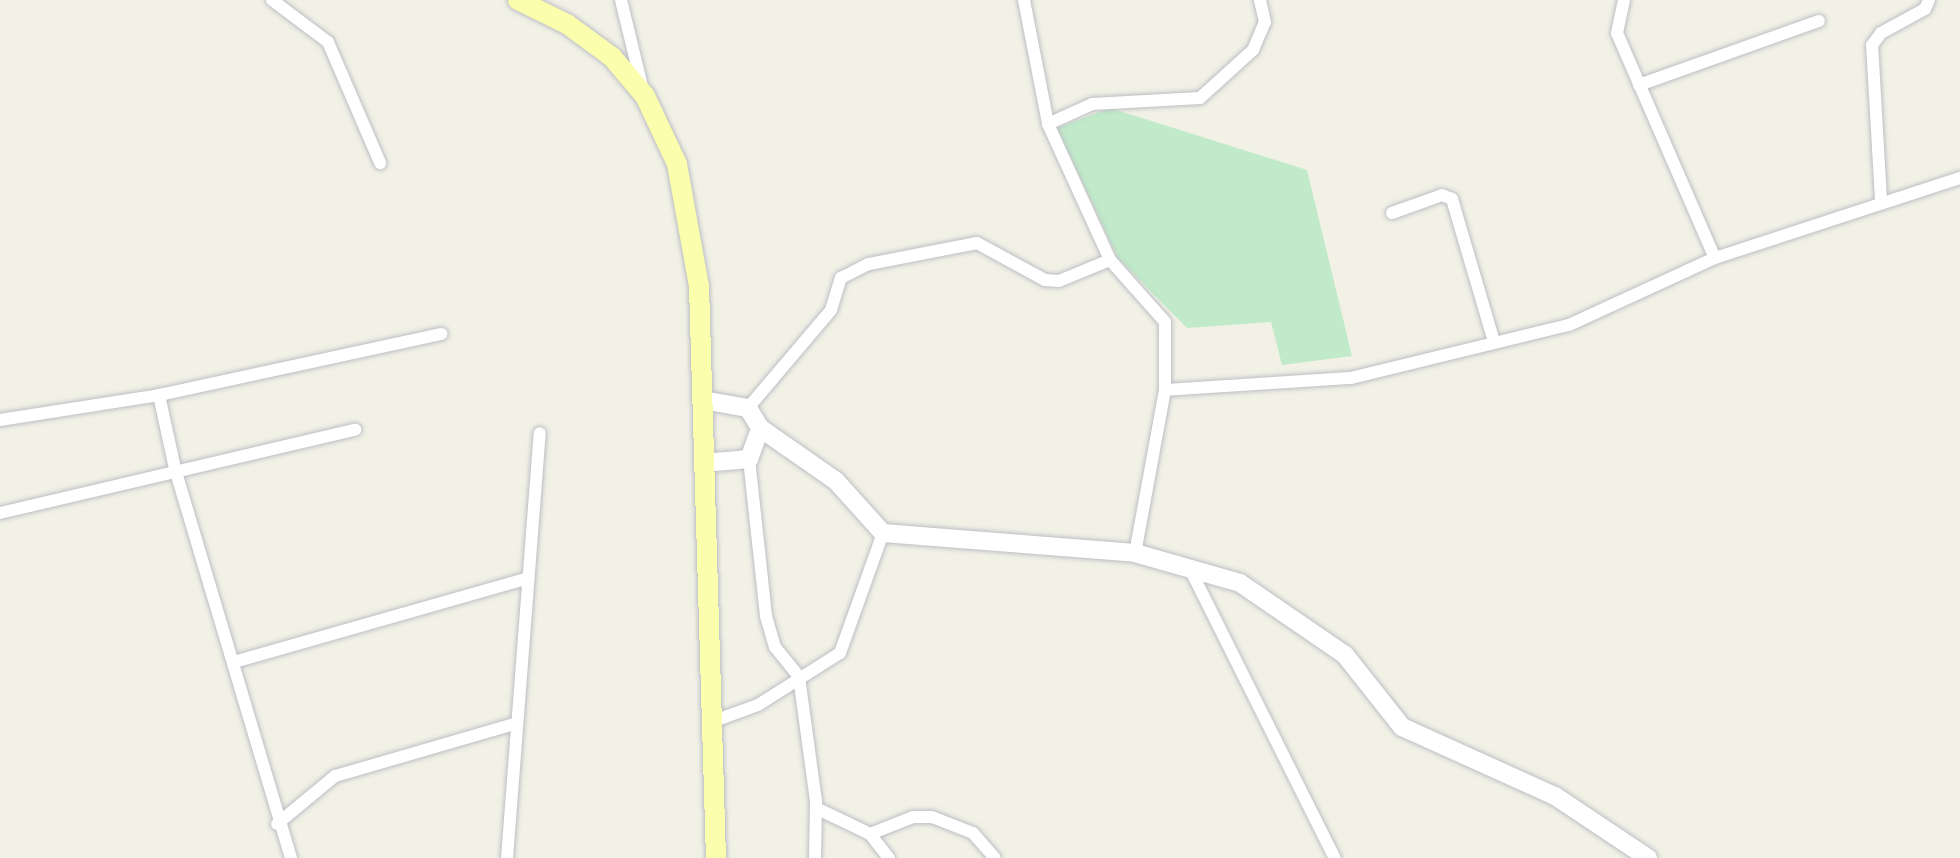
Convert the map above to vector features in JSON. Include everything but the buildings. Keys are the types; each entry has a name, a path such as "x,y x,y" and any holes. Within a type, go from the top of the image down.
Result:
{"main road":[{"path":"518,0 567,24 612,57 645,96 677,164 688,218 703,400 716,858"}],"street":[{"path":"272,0 328,42 380,163"},
{"path":"622,0 645,96"},
{"path":"1024,0 1048,124 1110,260 1165,322 1165,390 1135,553"},
{"path":"1048,124 1092,104 1200,98 1253,50 1265,22 1260,0"},
{"path":"1624,0 1617,33 1714,258"},
{"path":"1882,200 1872,45 1881,33 1925,9 1928,0"},
{"path":"1639,85 1819,21"},
{"path":"1165,390 1301,386 1569,326 1714,258 1882,200 1960,178"},
{"path":"1392,213 1442,196 1452,199 1494,342"},
{"path":"748,408 831,310 840,278 870,264 977,243 1044,280 1059,280 1110,260"},
{"path":"0,420 160,394 442,334"},
{"path":"160,394 176,474 290,858"},
{"path":"703,400 748,408 760,428 836,481 884,533 1135,553 1240,583 1314,630 1345,655 1402,727 1555,796 1648,858"},
{"path":"760,428 749,459 766,616 775,647 800,677 816,808 815,858"},
{"path":"0,513 74,491 176,474 355,430"},
{"path":"501,856 540,432"},
{"path":"703,464 749,459"},
{"path":"714,721 758,705 840,652 851,636 884,533"},
{"path":"1191,571 1335,858"},
{"path":"234,662 528,578"},
{"path":"277,824 335,776 514,724"},
{"path":"816,808 870,834 888,858"},
{"path":"870,834 913,816 932,817 973,833 996,858"}],"green space":[{"path":"1110,108 1307,170 1352,356 1282,365 1271,322 1187,328 1118,258 1057,128"}]}
